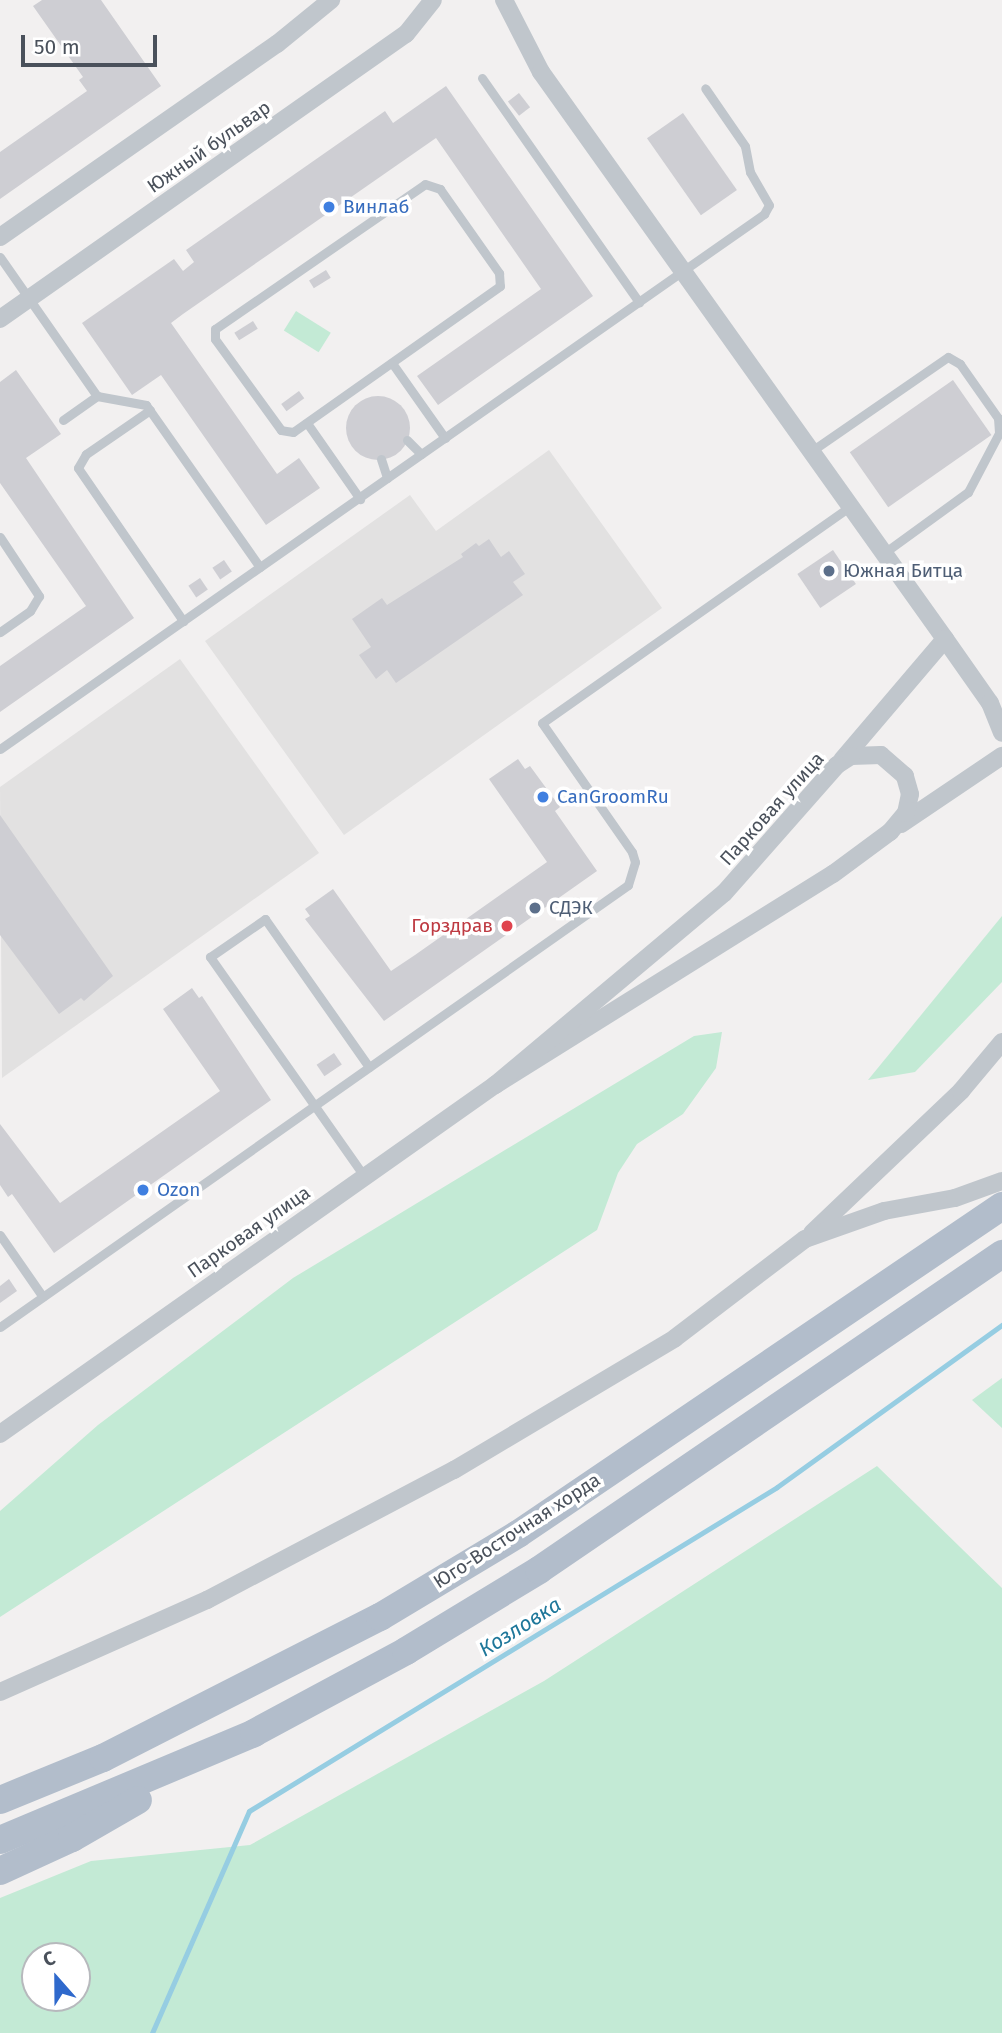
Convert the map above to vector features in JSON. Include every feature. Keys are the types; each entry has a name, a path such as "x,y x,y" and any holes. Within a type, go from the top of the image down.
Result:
{"main road":[{"name":"Юго-Восточная хорда","path":"0,1800 103,1758 380,1617 518,1534 1002,1206"},
{"path":"0,1871 72,1838 406,1651 539,1570 1002,1254"},
{"path":"0,1840 254,1734"}],"street":[{"path":"0,237 277,44 331,0"},
{"name":"Южный бульвар","path":"0,318 406,34 433,0"},
{"path":"504,0 541,72 682,272 813,450 990,704 1002,733"},
{"path":"837,765 944,639"},
{"name":"Парковая улица","path":"0,1434 495,1085 746,932 890,832 906,813 910,794 905,776 881,755 851,756 837,765 724,893 495,1085"},
{"path":"890,832 1002,756"},
{"path":"0,1692 207,1600 488,1450 675,1338 805,1239 961,1091 1002,1042"},
{"path":"805,1239 884,1211 955,1198 1002,1181"},
{"name":"Парковая улица","path":"0,1417 28,1414"}],"lane":[{"path":"482,78 639,302"},
{"path":"0,749 764,214 769,205 750,173 745,146 705,88"},
{"path":"432,184 499,273 500,286 392,363 293,432 276,426 215,339 215,329 417,187 432,184"},
{"path":"0,257 97,396"},
{"path":"813,450 948,357 960,364 998,418 999,433 968,492 884,553"},
{"path":"392,363 445,438"},
{"path":"63,419 97,396 146,405 260,567"},
{"path":"150,410 86,454 78,468 183,621"},
{"path":"307,423 360,499"},
{"path":"407,440 421,454"},
{"path":"381,459 387,478"},
{"path":"0,1327 628,885 633,875 632,852 542,723 851,506"},
{"path":"0,537 39,596 30,611 0,632"},
{"path":"364,1176 210,957 265,919 369,1067"},
{"path":"0,1235 43,1297"}],"shaded area":[{"path":"549,450 662,608 344,835 205,641 410,495 436,531"},
{"path":"180,659 319,853 2,1078 0,787"}],"green space":[{"path":"296,311 331,333 319,352 284,331"},
{"path":"1002,916 1002,982 915,1072 868,1080"},
{"path":"722,1032 716,1068 683,1114 637,1144 618,1173 597,1230 0,1617 0,1511 98,1425 293,1278 694,1036"},
{"path":"1002,1378 1002,1428 972,1400"},
{"path":"877,1466 1002,1588 1002,2033 0,2033 0,1898 91,1861 250,1845 544,1681"}],"building":[{"path":"42,0 101,0 161,86 0,199 0,152 87,91 79,80 83,77 33,6"},
{"path":"446,86 593,296 438,405 417,376 541,289 436,138 183,314 171,323 277,474 299,458 320,488 266,525 161,375 132,395 82,323 174,259 183,271 194,262 186,250 385,111 393,123"},
{"path":"519,93 530,107 519,116 508,102"},
{"path":"683,113 737,190 701,215 647,138"},
{"path":"326,270 331,278 314,288 309,281"},
{"path":"253,321 258,329 239,340 234,333"},
{"path":"16,370 61,434 26,458 134,618 0,712 0,666 86,606 0,483 0,382"},
{"path":"953,380 991,435 888,507 850,452"},
{"path":"299,391 304,398 286,411 281,404"},
{"path":"372,396 384,396 401,405 408,416 408,440 401,451 384,460 372,460 360,455 351,446 346,434 346,422 351,410 360,401"},
{"path":"489,539 501,557 509,551 525,574 513,582 523,595 396,683 387,670 376,679 359,655 371,647 352,619 382,598 387,605 463,557 461,554 476,543 479,546"},
{"path":"833,550 856,584 820,608 797,574"},
{"path":"224,560 232,572 220,579 212,568"},
{"path":"200,578 208,590 196,597 188,586"},
{"path":"518,759 525,769 530,766 560,807 555,811 597,871 384,1021 305,919 310,916 305,909 333,889 391,971 415,955 547,862 489,779"},
{"path":"0,815 113,976 84,1001 81,998 59,1014 0,935"},
{"path":"192,988 199,998 202,996 271,1100 54,1253 12,1194 8,1197 0,1185 0,1124 60,1203 220,1091 163,1009"},
{"path":"334,1053 342,1065 324,1076 317,1065"},
{"path":"9,1279 17,1291 0,1303 0,1286"}],"waterway":[{"name":"Козловка","path":"152,2033 249,1811 777,1487 1002,1325"}],"place":[{"name":"Винлаб","path":"329,207"},
{"name":"Южная Битца","path":"829,571"},
{"name":"CanGroomRu","path":"543,797"},
{"name":"СДЭК","path":"535,908"},
{"name":"Горздрав","path":"507,926"},
{"name":"Ozon","path":"143,1190"}]}
